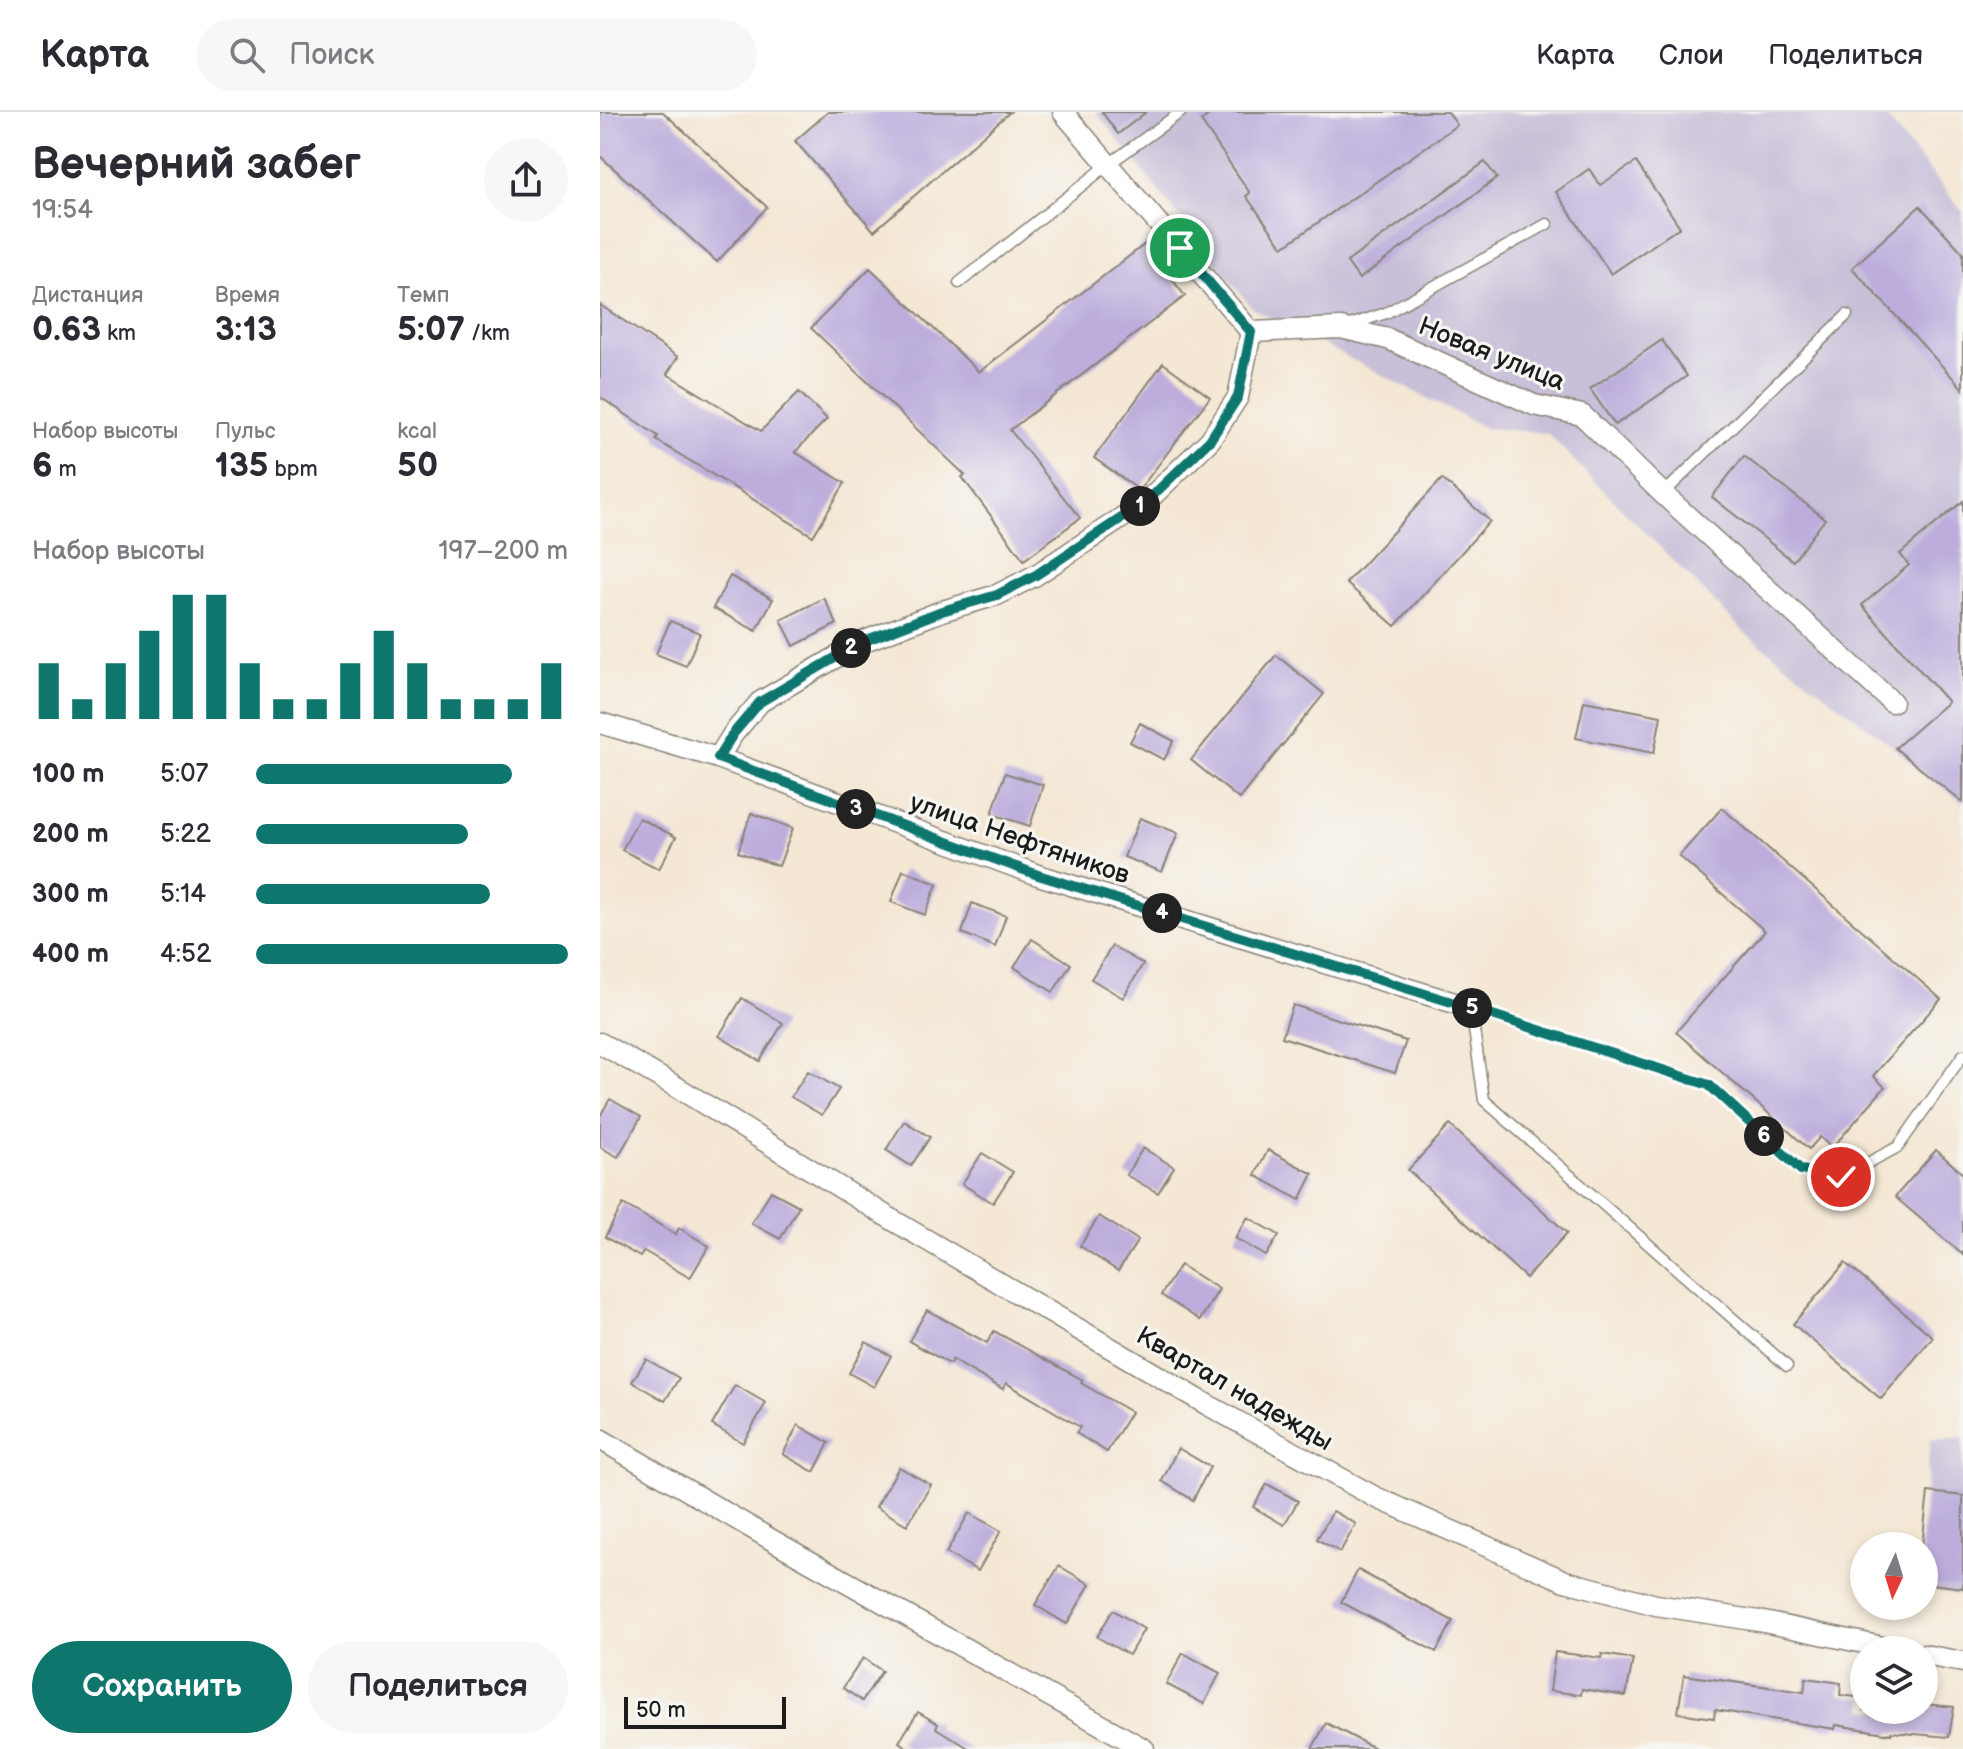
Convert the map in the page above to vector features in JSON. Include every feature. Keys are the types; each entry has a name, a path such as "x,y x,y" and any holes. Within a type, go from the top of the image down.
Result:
{"street":[{"path":"718,758 760,702 862,642 942,611 997,595 1036,575 1147,501 1210,440 1238,397 1251,332 1063,112"},
{"name":"Новая улица","path":"1251,332 1341,328 1388,339 1534,405 1582,415 1663,494 1892,702"},
{"name":"улица Нефтяников","path":"600,723 718,758 1038,875 1471,1008"},
{"name":"Квартал надежды","path":"600,1043 1206,1404 1375,1497 1565,1581 1656,1605 1759,1621 1850,1640"},
{"path":"600,1439 800,1556 1144,1749"},
{"path":"1938,1658 1963,1662"}],"lane":[{"path":"959,283 1109,164 1181,112"},
{"path":"1341,328 1386,313 1547,224"},
{"path":"1663,494 1847,315"},
{"path":"1787,1366 1484,1100 1471,1008 1709,1085 1801,1170 1841,1177 1898,1147 1963,1055"}],"shaded area":[{"path":"1096,112 1882,112 1963,212 1963,754 1932,781 1895,748 1744,632 1547,433 1485,428 1252,308"},
{"path":"1963,1438 1963,1595 1938,1591 1938,1532 1922,1532 1930,1440"}],"building":[{"path":"600,112 663,112 767,207 717,262 600,156"},
{"path":"828,112 1010,112 874,231 795,141"},
{"path":"1102,112 1146,112 1118,134"},
{"path":"1213,112 1448,112 1457,125 1283,247 1246,196 1250,193 1201,121"},
{"path":"1485,162 1497,178 1359,279 1347,262"},
{"path":"1636,162 1680,227 1611,274 1556,192 1589,169 1600,185"},
{"path":"1920,206 1963,253 1963,389 1852,268"},
{"path":"1145,244 1185,296 1010,430 1080,518 1024,560 962,477 965,475 811,328 870,268 979,372"},
{"path":"600,305 678,357 667,374 761,431 799,392 827,419 795,452 845,483 813,536 656,440 658,436 600,397"},
{"path":"1662,340 1687,376 1615,425 1590,389"},
{"path":"1163,363 1210,397 1139,490 1094,458"},
{"path":"1744,456 1825,519 1793,561 1712,497"},
{"path":"1442,479 1490,521 1395,626 1346,583"},
{"path":"1963,501 1963,803 1895,748 1948,702 1862,605 1909,565 1900,554"},
{"path":"730,576 773,599 756,631 713,608"},
{"path":"824,598 837,624 794,646 781,620"},
{"path":"670,621 700,633 686,666 656,654"},
{"path":"1276,655 1324,694 1239,799 1191,760"},
{"path":"1584,701 1661,716 1654,753 1576,738"},
{"path":"1140,723 1174,741 1164,760 1130,742"},
{"path":"1005,773 1043,785 1030,826 992,814"},
{"path":"1722,808 1941,999 1873,1076 1885,1087 1832,1148 1820,1137 1809,1149 1676,1032 1765,931 1679,856"},
{"path":"751,813 793,828 779,866 738,852"},
{"path":"639,818 676,837 659,869 622,850"},
{"path":"1140,818 1178,833 1162,872 1124,857"},
{"path":"903,870 937,884 925,915 891,902"},
{"path":"972,903 1006,916 995,947 962,933"},
{"path":"1032,939 1071,964 1053,992 1014,967"},
{"path":"1112,946 1143,964 1123,998 1091,979"},
{"path":"742,998 783,1023 760,1061 719,1036"},
{"path":"1293,1005 1406,1041 1395,1073 1282,1037"},
{"path":"808,1071 839,1089 822,1115 791,1097"},
{"path":"610,1099 641,1117 618,1157 600,1147 600,1116"},
{"path":"904,1121 930,1137 911,1166 886,1150"},
{"path":"1450,1125 1567,1233 1526,1278 1408,1170"},
{"path":"1143,1148 1174,1167 1158,1193 1126,1175"},
{"path":"1268,1150 1313,1174 1300,1200 1255,1175"},
{"path":"1936,1150 1963,1174 1963,1255 1895,1197"},
{"path":"982,1153 1013,1172 993,1203 962,1184"},
{"path":"771,1191 799,1206 780,1239 751,1223"},
{"path":"623,1204 676,1234 679,1228 709,1246 690,1278 644,1251 640,1257 605,1237"},
{"path":"1099,1216 1138,1240 1118,1271 1080,1246"},
{"path":"1248,1217 1279,1235 1266,1256 1235,1238"},
{"path":"1845,1263 1933,1337 1881,1399 1793,1324"},
{"path":"1180,1265 1219,1289 1200,1320 1161,1295"},
{"path":"927,1310 987,1343 994,1331 1083,1380 1081,1383 1131,1412 1107,1452 1076,1433 1080,1427 1006,1383 1003,1389 952,1360 950,1364 909,1341"},
{"path":"866,1342 891,1356 874,1387 849,1373"},
{"path":"646,1359 679,1378 665,1401 632,1382"},
{"path":"735,1385 766,1403 743,1443 712,1425"},
{"path":"798,1425 829,1443 814,1472 783,1454"},
{"path":"1178,1448 1210,1467 1193,1500 1162,1481"},
{"path":"899,1467 931,1485 907,1525 876,1507"},
{"path":"1267,1484 1298,1501 1284,1525 1253,1507"},
{"path":"1928,1492 1963,1496 1963,1588 1938,1585 1938,1532 1924,1532"},
{"path":"1333,1511 1356,1524 1340,1552 1317,1539"},
{"path":"969,1513 1001,1531 978,1571 946,1553"},
{"path":"1059,1566 1090,1584 1067,1624 1035,1605"},
{"path":"1358,1570 1453,1621 1436,1652 1341,1602"},
{"path":"1113,1610 1144,1629 1129,1655 1097,1637"},
{"path":"1555,1652 1633,1659 1626,1696 1582,1689 1581,1695 1550,1691"},
{"path":"1183,1653 1220,1673 1204,1704 1166,1684"},
{"path":"863,1658 882,1671 862,1701 843,1688"},
{"path":"1684,1675 1804,1692 1806,1678 1841,1683 1840,1695 1850,1696 1850,1724 1938,1724 1938,1705 1954,1707 1949,1737 1891,1734 1836,1725 1835,1729 1715,1710 1714,1718 1678,1713"},
{"path":"918,1712 938,1724 936,1728 970,1749 909,1749 899,1742"},
{"path":"1326,1723 1376,1749 1312,1749"}],"route":[{"path":"1180,248 1251,332 1238,397 1210,440 1147,501 1036,575 997,595 942,611 862,642 760,702 718,758 1038,875 1709,1085 1801,1170 1841,1177"}]}
